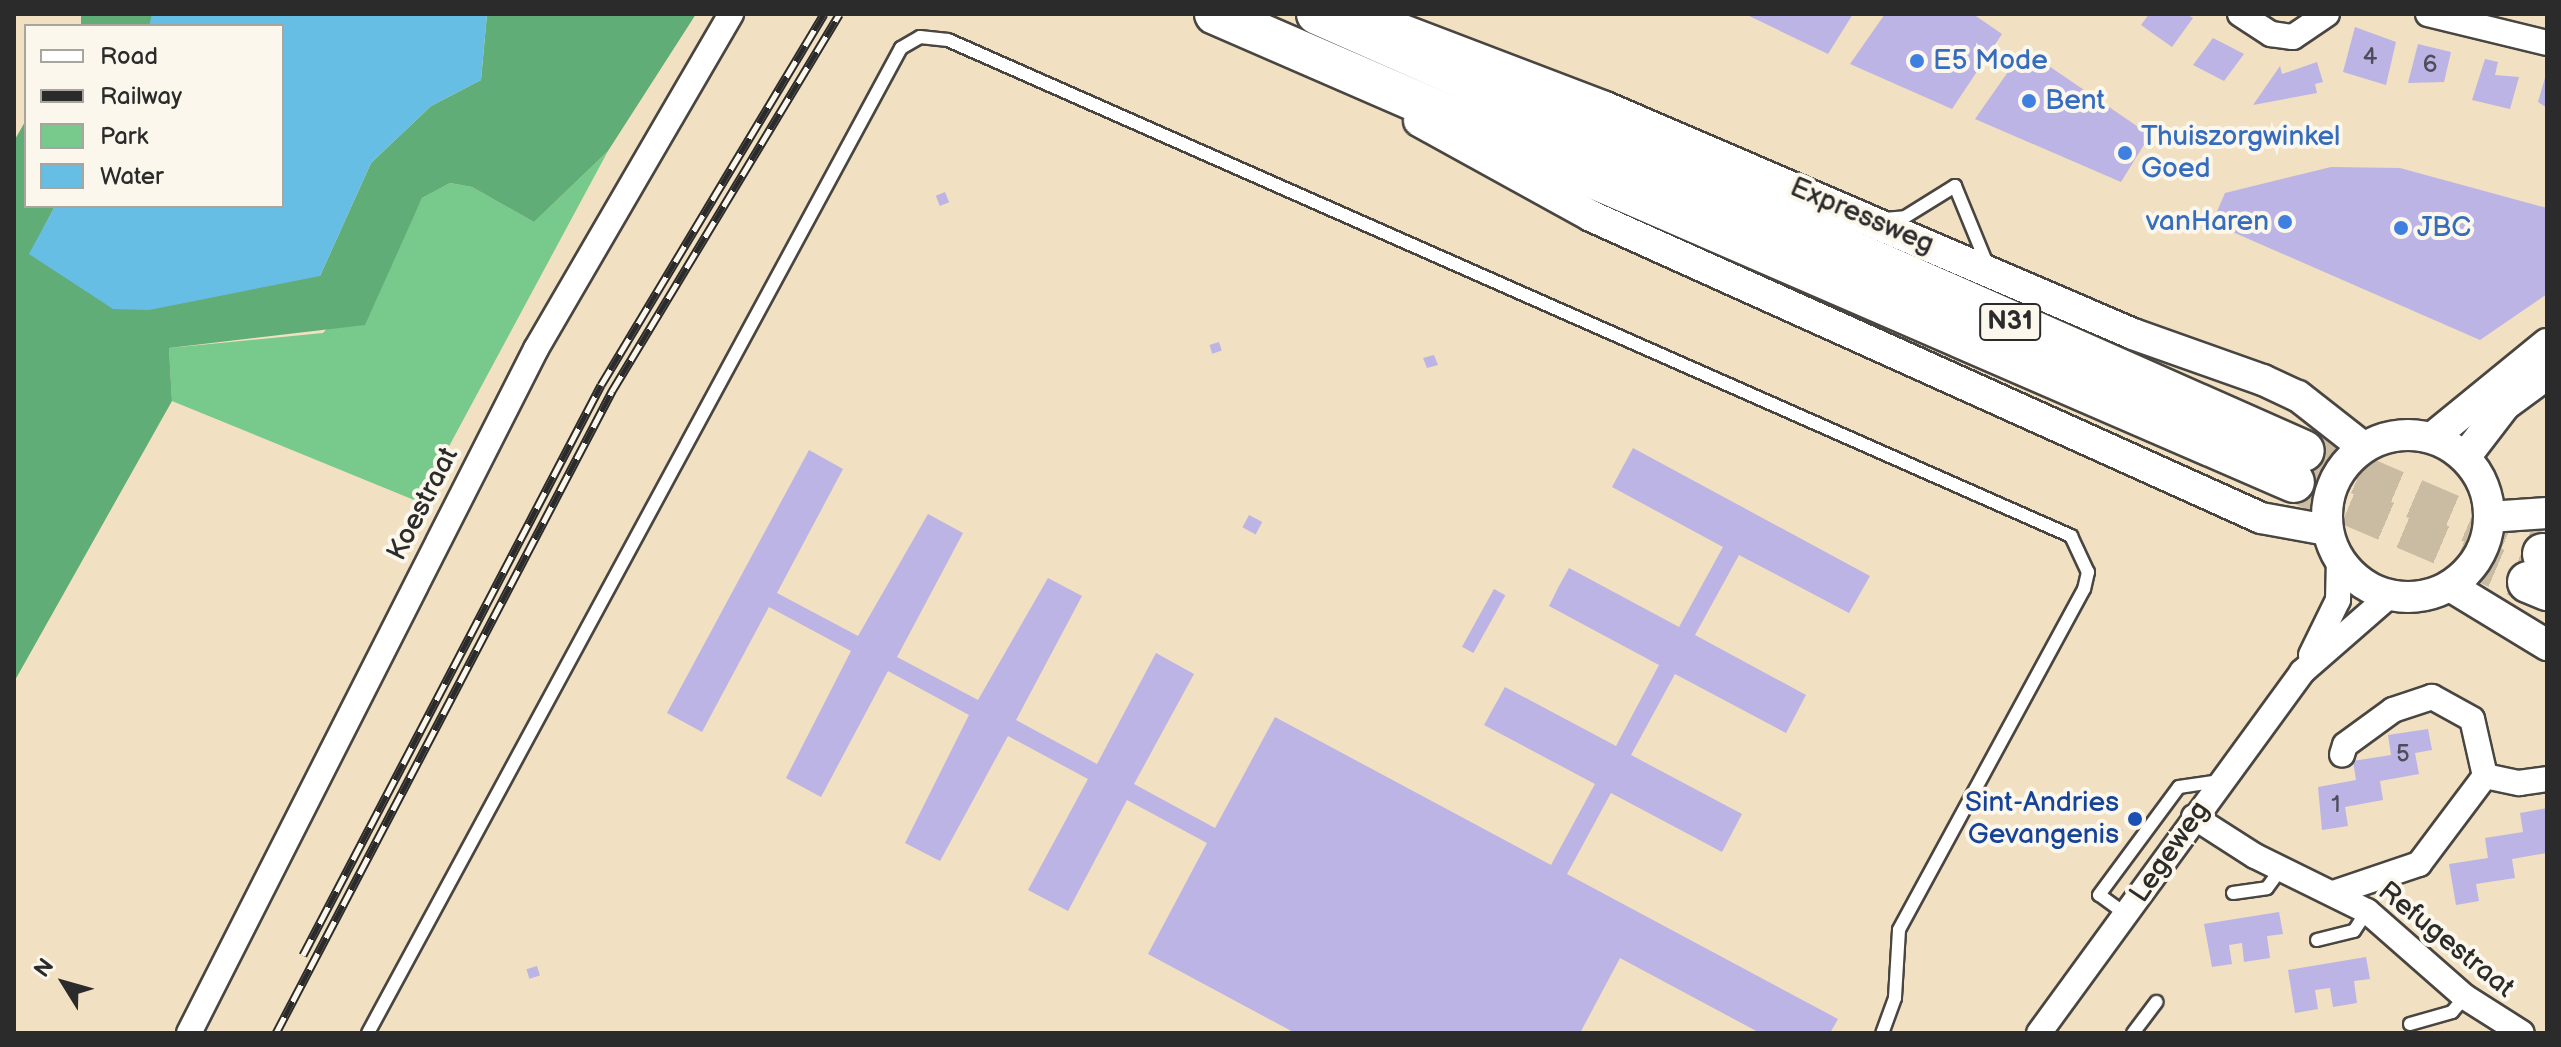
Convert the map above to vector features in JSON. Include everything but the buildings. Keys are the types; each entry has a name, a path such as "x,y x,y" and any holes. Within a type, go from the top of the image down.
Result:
{"highway":[{"name":"Expressweg","path":"1215,14 2299,466 1331,20"}],"street":[{"name":"Koestraat","path":"189,1033 536,349 731,14"},
{"path":"2240,14 2271,34 2293,37 2327,14"},
{"path":"2428,14 2547,43"},
{"name":"Expressweg","path":"1331,20 1385,23 1703,146 1992,274 2298,396 2363,447"},
{"name":"Expressweg","path":"1336,66 1358,93 1591,216 2261,518 2327,530"},
{"path":"2433,437 2547,344"},
{"path":"2465,457 2505,405 2547,374"},
{"path":"2409,434 2433,437 2465,457 2479,475 2489,517 2478,558 2450,586 2388,597 2339,560 2327,530 2332,484 2363,447 2409,434"},
{"path":"2489,517 2547,513"},
{"name":"Legeweg","path":"2039,1033 2127,915 2219,781 2302,672 2338,600 2339,560"},
{"path":"2450,586 2547,645"},
{"name":"Legeweg","path":"2302,672 2388,597"},
{"path":"2342,755 2345,745 2393,710 2432,697 2472,719 2485,776 2519,783 2547,779"},
{"name":"Refugestraat","path":"2333,893 2419,864 2485,776"},
{"name":"Refugestraat","path":"2194,817 2280,870 2367,911 2465,997 2522,1033"}],"lane":[{"path":"368,1033 901,48 920,37 948,40 2071,536 2088,572 2084,589 1899,930 1895,998 1882,1033"},
{"path":"1871,221 1905,217 1955,186 1992,274"},
{"path":"2127,915 2099,895 2179,787 2219,781"},
{"path":"2233,893 2267,888 2280,870"},
{"path":"2317,940 2354,931 2367,911"},
{"path":"2410,1024 2452,1012 2465,997"},
{"path":"2133,1033 2156,1002"}],"green space":[{"path":"81,14 152,14 152,24 81,24"},
{"path":"487,14 696,14 608,151 534,222 472,187 450,183 422,198 365,325 169,348 172,401 14,682 14,141 24,124 24,208 54,208 30,254 320,276 371,163 431,106 481,80"},
{"path":"608,151 419,502 172,401 169,348 323,333 398,248 422,198 450,183 472,187 534,222"}],"water":[{"path":"152,14 487,14 481,80 431,106 371,163 320,276 149,310 113,309 29,254 54,208 284,208 284,24 150,24"}],"tunnel":[{"path":"2304,451 2543,554"},
{"path":"2294,482 2528,582"}],"railway":[{"path":"303,955 601,385 824,14"},
{"path":"276,1033 612,391 839,14"}],"place":[{"name":"E5 Mode","path":"1917,61"},
{"name":"Bent","path":"2029,101"},
{"name":"Thuiszorgwinkel Goed","path":"2125,153"},
{"name":"vanHaren","path":"2285,222"},
{"name":"JBC","path":"2401,228"},
{"name":"Sint-Andries Gevangenis","path":"2135,819"}]}
